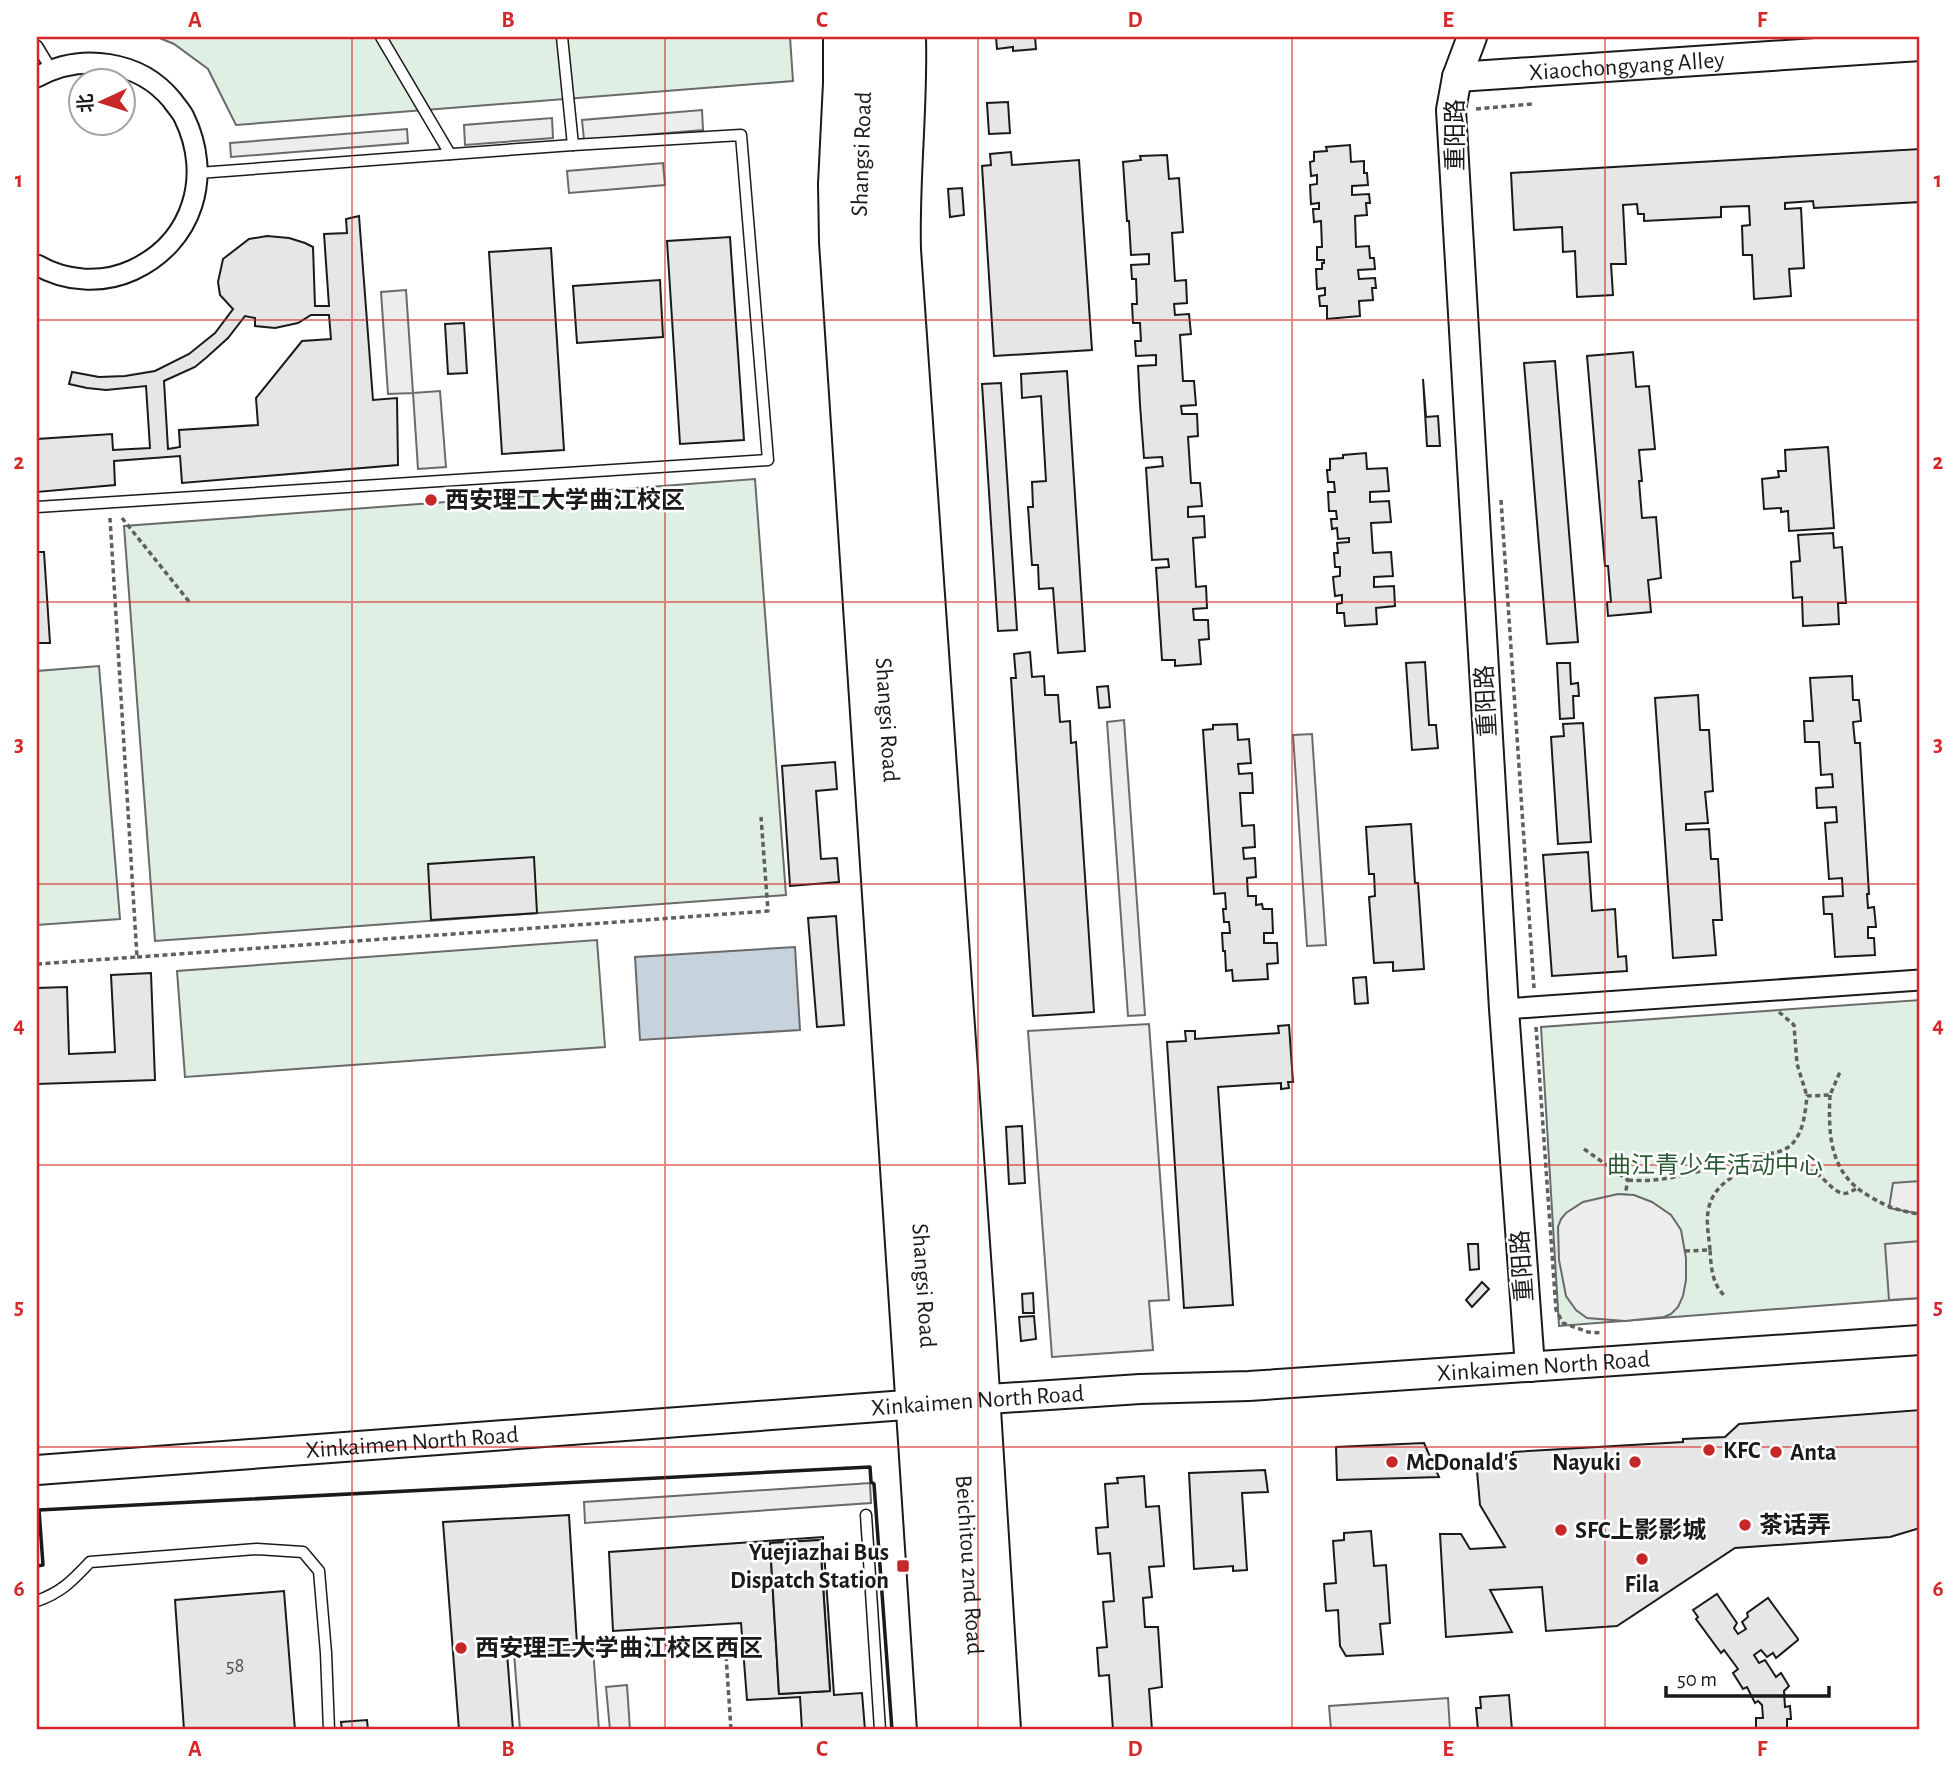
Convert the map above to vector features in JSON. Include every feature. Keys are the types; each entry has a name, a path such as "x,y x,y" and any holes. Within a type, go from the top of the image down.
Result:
{"street":[{"path":"838,37 833,184 834,242 947,1402 1006,1730"},
{"name":"Shangsi Road","path":"862,37 864,64 858,262 947,1402"},
{"name":"Shangsi Road","path":"888,37 889,80 881,225 947,1402"},
{"path":"911,37 906,250 947,1402 932,1730"},
{"name":"重阳路","path":"1472,37 1457,77 1451,110 1504,1009 1530,1367"},
{"name":"Xiaochongyang Alley","path":"1457,77 1920,46"},
{"path":"37,265 51,273 85,280 119,276 150,262 176,238 192,208 198,173 195,143 183,115 164,91 139,74 111,64 81,62 44,73"},
{"path":"1504,1009 1920,980"},
{"name":"Xinkaimen North Road","path":"37,1470 947,1402 1140,1389 1249,1386 1920,1340"},
{"name":"Beichitou 2nd Road","path":"947,1402 956,1730"},
{"name":"Beichitou 2nd Road","path":"947,1402 981,1730"}],"lane":[{"path":"382,37 450,154"},
{"path":"562,37 573,145"},
{"path":"37,46 44,73"},
{"path":"37,507 768,460 741,135 198,173"},
{"path":"866,1515 880,1730"},
{"path":"37,1601 66,1587 90,1563 257,1549 303,1552 319,1571 329,1730"}],"path":[{"path":"1475,109 1533,104"},
{"path":"1501,496 1556,1310 1563,1323 1588,1332 1602,1333"},
{"path":"109,502 191,604"},
{"path":"109,502 137,957"},
{"path":"37,964 768,911 761,817"},
{"path":"1584,1149 1628,1180 1649,1180 1680,1175 1722,1165 1741,1157 1771,1153 1788,1147 1803,1124 1807,1096 1797,1064 1794,1025 1779,1012"},
{"path":"1840,1072 1830,1095 1829,1121 1833,1150 1843,1173 1856,1189 1889,1208 1920,1214"},
{"path":"1807,1096 1830,1095"},
{"path":"1725,1296 1716,1285 1713,1273 1708,1212 1715,1194 1737,1175 1755,1167 1787,1164 1810,1171 1841,1193 1847,1194 1856,1189"},
{"path":"1625,1195 1628,1180"},
{"path":"1685,1251 1710,1250"},
{"path":"597,1649 725,1640 731,1730"}],"green space":[{"path":"157,37 790,37 793,81 236,125 208,69 174,44"},
{"path":"755,479 786,895 155,941 124,526"},
{"path":"99,666 120,919 37,925 37,671"},
{"path":"597,940 605,1047 185,1077 177,971"},
{"name":"曲江青少年活动中心","path":"1920,1000 1920,1298 1559,1326 1541,1027"}],"shaded area":[{"path":"702,110 703,130 584,140 582,120"},
{"path":"552,118 553,138 465,145 464,125"},
{"path":"407,129 408,143 231,157 230,143"},
{"path":"663,163 665,185 569,193 567,171"},
{"path":"406,290 413,393 388,394 381,292"},
{"path":"440,391 446,467 418,469 413,393"},
{"path":"1124,720 1145,1015 1128,1016 1107,722"},
{"path":"1312,734 1326,945 1307,946 1293,735"},
{"path":"795,947 800,1030 640,1040 635,957"},
{"path":"1149,1024 1169,1300 1149,1301 1153,1350 1052,1357 1028,1031"},
{"path":"1920,1181 1920,1214 1889,1208 1893,1183"},
{"path":"1618,1194 1634,1195 1652,1202 1671,1215 1681,1230 1686,1258 1683,1296 1678,1307 1664,1317 1625,1321 1587,1318 1576,1310 1566,1296 1559,1260 1558,1227 1561,1219 1583,1202"},
{"path":"1920,1241 1920,1298 1889,1300 1885,1244"},
{"path":"870,1483 871,1503 585,1523 584,1502"},
{"path":"593,1649 599,1730 520,1730 514,1653"},
{"path":"627,1685 630,1730 610,1730 606,1687"},
{"path":"1448,1698 1450,1730 1331,1730 1329,1706"}],"building":[{"path":"996,37 1035,37 1036,49 997,49"},
{"path":"1008,102 1010,133 989,134 987,103"},
{"path":"1350,145 1351,162 1364,161 1368,185 1352,186 1352,195 1369,194 1370,203 1366,203 1367,215 1355,216 1356,247 1369,246 1375,269 1358,270 1359,279 1375,278 1376,288 1372,288 1373,300 1359,301 1360,316 1327,319 1327,306 1320,306 1319,296 1325,295 1325,288 1317,289 1316,269 1322,269 1324,260 1317,260 1317,247 1322,247 1321,221 1314,222 1313,209 1319,209 1319,203 1311,204 1310,185 1317,184 1317,175 1311,176 1310,162 1314,161 1314,152 1327,151 1326,147"},
{"path":"1920,149 1920,202 1814,208 1813,201 1785,203 1785,209 1801,208 1804,268 1789,269 1791,296 1754,299 1752,255 1743,255 1742,226 1750,225 1749,206 1721,207 1721,217 1644,221 1644,214 1638,214 1637,204 1623,205 1626,264 1611,264 1613,295 1577,297 1575,251 1563,252 1562,227 1514,230 1511,173"},
{"path":"1011,152 1012,165 1079,160 1092,350 994,356 982,166 991,165 990,154"},
{"path":"1167,155 1169,179 1179,178 1183,232 1172,233 1175,281 1186,280 1187,303 1174,304 1175,315 1189,314 1191,334 1180,335 1183,381 1194,381 1196,405 1181,406 1182,414 1197,414 1198,436 1188,437 1191,483 1200,483 1202,506 1188,507 1188,517 1204,516 1205,537 1193,538 1196,587 1206,586 1207,608 1193,609 1194,620 1208,620 1209,639 1199,640 1201,664 1175,666 1175,660 1162,660 1156,568 1169,567 1168,559 1152,560 1146,468 1163,466 1162,457 1144,458 1140,405 1138,366 1156,365 1156,355 1136,356 1135,341 1141,341 1140,323 1133,323 1132,304 1137,304 1136,279 1132,279 1131,265 1149,264 1149,254 1131,255 1123,162 1141,160 1140,156"},
{"path":"962,188 964,215 950,217 948,189"},
{"path":"359,216 373,400 397,398 398,465 182,483 180,456 114,461 115,485 37,492 37,439 112,434 113,450 150,448 146,386 106,390 87,388 69,384 72,372 99,377 125,376 155,371 189,354 215,333 233,309 220,295 218,282 223,259 249,239 267,236 289,238 313,247 315,306 329,306 324,234 347,233 346,219","holes":["311,315 329,315 331,339 302,341 256,398 258,425 179,430 180,447 168,449 164,381 195,367 228,338 245,316 255,318 255,326 275,328 298,323"]},
{"path":"730,237 744,440 680,444 667,241"},
{"path":"551,248 564,450 502,454 489,252"},
{"path":"660,280 663,337 577,343 573,286"},
{"path":"464,323 467,373 448,374 445,324"},
{"path":"1633,352 1636,387 1649,386 1655,449 1639,450 1642,481 1639,481 1642,518 1656,517 1661,578 1648,580 1651,612 1608,616 1607,602 1611,602 1608,566 1605,566 1587,356"},
{"path":"1555,361 1578,642 1547,644 1524,363"},
{"path":"1067,371 1085,651 1058,653 1053,588 1039,589 1038,565 1032,565 1028,507 1033,507 1032,482 1046,481 1041,396 1022,398 1021,374"},
{"path":"1423,379 1426,417 1438,416 1440,446 1427,446"},
{"path":"1001,383 1017,630 998,631 982,384"},
{"path":"1828,447 1834,528 1789,531 1788,511 1781,512 1781,508 1764,509 1762,479 1779,477 1778,471 1786,471 1785,450"},
{"path":"1366,453 1367,469 1387,468 1389,491 1370,492 1370,502 1389,501 1391,522 1371,523 1373,553 1391,552 1393,576 1374,577 1374,587 1394,586 1395,606 1376,608 1377,624 1345,626 1344,613 1337,613 1337,604 1342,603 1342,595 1335,596 1333,577 1340,576 1340,567 1335,567 1334,553 1338,553 1337,543 1349,542 1349,538 1338,539 1337,528 1332,529 1331,519 1337,519 1336,511 1329,511 1328,492 1335,492 1334,482 1328,482 1327,470 1330,470 1330,459"},
{"path":"1833,533 1834,548 1842,547 1846,603 1838,603 1839,624 1803,626 1802,597 1793,598 1791,562 1800,561 1798,535"},
{"path":"37,552 44,552 50,643 37,643"},
{"path":"1030,652 1032,677 1044,676 1045,695 1058,695 1060,722 1070,721 1071,743 1076,742 1094,1012 1033,1016 1011,678 1016,678 1014,654"},
{"path":"1425,662 1429,725 1436,725 1438,748 1412,750 1406,663"},
{"path":"1557,663 1570,663 1571,684 1578,683 1579,696 1573,696 1574,718 1560,719"},
{"path":"1852,676 1853,700 1859,700 1861,721 1853,722 1855,743 1860,743 1868,908 1874,907 1876,927 1868,927 1868,938 1874,938 1875,955 1835,957 1832,914 1824,914 1823,897 1843,896 1842,878 1829,879 1825,823 1837,822 1836,807 1817,808 1816,788 1833,787 1832,774 1821,775 1819,742 1805,742 1804,721 1813,721 1810,678"},
{"path":"1108,686 1110,707 1099,708 1097,687"},
{"path":"1698,695 1700,730 1709,730 1713,791 1705,792 1708,823 1686,824 1686,830 1709,829 1711,859 1718,859 1722,920 1713,920 1716,955 1673,958 1655,698"},
{"path":"1583,723 1591,842 1558,844 1551,737 1564,736 1563,724"},
{"path":"1237,724 1238,740 1249,739 1251,763 1238,764 1239,774 1252,773 1253,793 1240,793 1242,826 1254,825 1255,847 1243,848 1244,859 1255,858 1256,877 1247,878 1248,896 1256,896 1256,905 1262,904 1263,909 1272,909 1273,933 1264,933 1264,943 1277,943 1278,963 1267,964 1268,979 1233,981 1232,970 1226,971 1223,951 1222,933 1230,933 1229,922 1224,922 1225,893 1214,894 1203,730 1213,729 1213,725"},
{"path":"835,762 837,789 816,791 821,859 837,858 839,882 790,886 782,766"},
{"path":"1411,824 1424,969 1393,971 1393,962 1374,963 1369,897 1375,896 1374,874 1369,874 1366,827"},
{"path":"1588,852 1592,911 1615,909 1618,957 1626,956 1627,971 1552,976 1543,855"},
{"path":"534,857 537,913 431,920 428,864"},
{"path":"836,916 844,1025 817,1027 808,918"},
{"path":"151,973 155,1080 37,1084 37,988 67,987 69,1054 115,1052 111,975"},
{"path":"1366,977 1368,1003 1355,1004 1353,978"},
{"path":"1289,1025 1293,1082 1288,1082 1289,1088 1281,1089 1281,1083 1218,1087 1233,1305 1184,1308 1167,1042 1186,1041 1185,1031 1195,1031 1195,1039 1279,1033 1278,1026"},
{"path":"1022,1126 1025,1183 1009,1184 1006,1127"},
{"path":"1468,1244 1478,1244 1479,1269 1470,1270"},
{"path":"1482,1282 1489,1289 1472,1307 1466,1300"},
{"path":"1033,1293 1034,1313 1023,1313 1022,1294"},
{"path":"1034,1316 1036,1339 1021,1341 1019,1317"},
{"path":"1920,1410 1920,1528 1890,1537 1735,1548 1617,1626 1546,1631 1542,1587 1490,1590 1512,1632 1446,1637 1440,1534 1461,1534 1470,1549 1505,1547 1480,1505 1477,1471 1510,1454 1513,1456 1513,1452 1683,1442 1683,1439 1725,1437 1739,1424"},
{"path":"1424,1443 1439,1477 1337,1480 1336,1447"},
{"path":"1265,1470 1268,1492 1242,1493 1247,1570 1233,1571 1233,1566 1194,1569 1189,1473"},
{"path":"1144,1476 1146,1507 1159,1506 1164,1566 1149,1567 1152,1597 1143,1598 1145,1627 1158,1627 1162,1687 1149,1689 1152,1730 1113,1730 1109,1675 1099,1676 1097,1648 1107,1647 1103,1602 1114,1601 1110,1553 1098,1554 1096,1528 1108,1527 1105,1484 1118,1483 1117,1478"},
{"path":"569,1515 577,1644 509,1648 507,1653 513,1730 459,1730 443,1522"},
{"path":"1371,1531 1374,1566 1386,1565 1390,1623 1380,1624 1383,1654 1346,1656 1340,1646 1338,1610 1326,1611 1324,1584 1336,1583 1333,1541 1344,1540 1344,1533"},
{"path":"823,1537 834,1695 862,1693 865,1730 802,1730 800,1697 747,1700 741,1623 613,1631 609,1552","holes":["820,1540 830,1691 779,1694 770,1543"]},
{"path":"820,1540 830,1691 779,1694 770,1543"},
{"path":"284,1591 295,1730 184,1730 175,1600"},
{"path":"1717,1594 1737,1623 1734,1628 1738,1634 1746,1629 1742,1622 1748,1617 1747,1613 1768,1598 1798,1639 1776,1658 1773,1653 1767,1657 1761,1650 1754,1655 1759,1663 1765,1660 1776,1677 1781,1673 1789,1686 1784,1691 1785,1707 1790,1706 1791,1719 1787,1719 1787,1730 1756,1730 1756,1718 1763,1718 1762,1705 1758,1701 1755,1703 1747,1687 1743,1689 1733,1673 1738,1669 1724,1650 1721,1653 1696,1619 1698,1617 1693,1610"},
{"path":"1509,1695 1512,1730 1478,1730 1476,1708 1481,1708 1480,1697"},
{"path":"367,1720 368,1730 342,1730 341,1722"}],"wall":[{"path":"37,1566 43,1565 39,1510 870,1467 871,1482 874,1484 892,1730"}],"place":[{"name":"西安理工大学曲江校区","path":"431,500"},
{"name":"KFC","path":"1709,1450"},
{"name":"Anta","path":"1776,1452"},
{"name":"McDonald's","path":"1392,1462"},
{"name":"Nayuki","path":"1635,1462"},
{"name":"茶话弄","path":"1745,1525"},
{"name":"SFC上影影城","path":"1561,1530"},
{"name":"Fila","path":"1642,1559"},
{"name":"Yuejiazhai Bus Dispatch Station","path":"903,1566"},
{"name":"西安理工大学曲江校区西区","path":"461,1648"}]}
